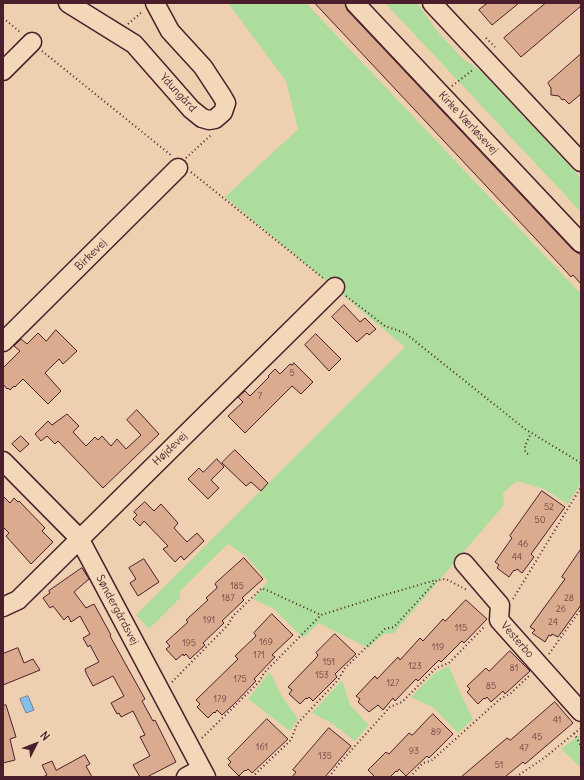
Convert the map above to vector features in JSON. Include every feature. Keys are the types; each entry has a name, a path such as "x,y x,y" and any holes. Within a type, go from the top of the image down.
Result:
{"street":[{"name":"Ydungård","path":"68,3 134,44 191,108 202,118 208,120 215,119 223,112 226,103 222,96 203,67 170,31 150,6"},
{"name":"Kirke Værløsevej","path":"356,3 581,243"},
{"path":"432,3 581,162"},
{"path":"3,71 32,42"},
{"name":"Birkevej","path":"3,342 180,165"},
{"name":"Højdevej","path":"3,607 18,600 334,287"},
{"name":"Søndergårdsvej","path":"3,461 79,538 190,748 198,774"},
{"name":"Vesterbo","path":"464,563 500,605 499,620 581,712"}],"path":[{"path":"118,35 150,6"},
{"path":"3,18 180,165 334,287 385,326 405,333 531,433 581,463"},
{"path":"456,83 478,66"},
{"path":"180,165 215,131"},
{"path":"528,454 525,452 525,446 531,433"},
{"path":"512,602 581,487"},
{"path":"190,748 207,734 259,682 264,673 321,614 437,580 446,579 470,591 481,583"},
{"path":"252,777 291,740 297,724 338,680 345,668 385,629 394,627 437,580"},
{"path":"161,693 228,625 233,616 262,588 321,614"},
{"path":"410,777 423,763 431,761 500,698 510,694 540,666 581,609"},
{"path":"329,777 390,707 402,702 436,668 449,663 487,624 499,620"},
{"path":"516,777 544,758 581,728"},
{"path":"574,733 581,746"}],"green space":[{"path":"228,3 306,3 581,294 581,483 568,504 544,489 517,481 503,493 504,505 394,633 384,634 368,648 319,623 303,638 274,609 253,599 268,581 246,556 228,544 180,591 180,598 149,629 136,615 405,347 225,197 298,129 286,81"},
{"path":"385,3 417,3 437,31 462,58 481,71 581,178 581,212"},
{"path":"449,666 473,719 458,733 434,708 411,697 435,673"},
{"path":"270,672 281,695 298,719 290,731 248,699"},
{"path":"342,680 350,705 369,725 355,741 333,724 312,713"},
{"path":"581,734 581,768 561,749"}],"water":[{"path":"28,696 34,710 26,713 20,699"}],"building":[{"path":"315,3 345,3 347,10 573,250 581,255 581,284 573,275 571,277"},
{"path":"488,3 519,3 492,25 479,10"},
{"path":"546,3 581,3 581,6 521,57 504,38"},
{"path":"581,54 581,94 569,104 564,99 562,100 559,96 551,95 551,88 548,83"},
{"path":"344,305 360,322 365,318 376,329 369,335 367,333 357,342 332,317"},
{"path":"56,330 77,351 63,364 59,359 45,373 61,391 48,404 23,379 15,387 14,386 10,390 8,388 7,389 3,384 3,368 20,351 14,346 21,339 27,344 38,333 46,341"},
{"path":"316,334 341,359 329,371 305,345"},
{"path":"294,363 313,382 301,394 292,386 245,433 228,416 243,402 238,397 245,391 250,396 275,369 280,374 290,364 292,365"},
{"path":"137,410 159,434 103,488 58,441 55,444 47,436 41,441 35,434 48,421 52,425 67,414 79,426 73,432 86,446 95,437 98,440 102,436 111,446 117,439 126,449 141,435 127,420"},
{"path":"21,436 29,444 20,452 12,444"},
{"path":"235,450 268,483 261,491 251,482 246,486 222,463"},
{"path":"217,459 224,467 211,480 219,488 208,499 188,479 199,468 203,472"},
{"path":"542,491 565,507 531,554 534,557 522,573 517,569 515,571 514,570 509,577 497,568 499,565 495,562 512,538 510,536"},
{"path":"3,496 10,503 14,498 18,502 19,501 45,528 42,531 53,542 31,564 6,536 9,533 3,527"},
{"path":"145,502 154,511 161,504 178,523 174,528 187,542 197,533 204,541 184,560 181,556 175,562 163,549 168,546 144,521 140,526 133,519 137,515 134,512"},
{"path":"581,549 581,605 558,637 552,634 551,636 549,635 545,642 532,633 535,630 530,627 565,579 562,577"},
{"path":"244,558 263,579 242,598 244,600 222,621 224,623 203,643 205,645 190,659 186,654 184,656 183,654 176,660 166,649 170,646 166,642 188,622 186,620 208,600 206,598 217,588 215,584"},
{"path":"144,559 159,582 138,596 130,583 136,579 129,568"},
{"path":"82,568 89,579 74,592 86,608 94,604 145,699 142,701 153,721 155,720 176,762 147,777 140,777 133,765 150,756 140,737 145,735 133,711 121,717 119,713 117,714 111,703 124,696 113,676 93,686 86,673 85,669 99,662 90,645 88,647 83,638 90,634 80,616 71,622 68,616 64,620 53,606 50,608 43,598 50,593 49,591"},
{"path":"466,600 487,619 464,643 462,641 441,662 439,660 418,681 416,679 395,701 393,698 383,710 378,705 369,712 358,702 360,699 356,696 375,676 377,679 398,657 400,660 420,638 423,641 443,619 445,621"},
{"path":"272,614 293,635 272,655 275,657 254,679 256,681 233,705 222,715 217,710 208,718 197,707 200,704 196,700 238,659 235,656 256,636 254,633"},
{"path":"335,634 356,654 335,674 337,677 313,701 309,697 300,704 289,694 292,690 288,687 316,658 318,655 316,653"},
{"path":"18,648 24,663 33,659 40,670 3,685 3,654"},
{"path":"510,651 530,671 505,694 503,691 491,702 487,697 485,699 484,698 478,704 467,692 470,689 467,686 486,668 489,671"},
{"path":"555,702 573,723 525,764 523,762 505,777 461,777 507,738 510,740"},
{"path":"6,705 16,737 10,739 15,760 3,763 3,706"},
{"path":"433,714 453,734 429,758 427,756 406,776 399,769 390,777 375,777 368,770 386,752 389,754 409,733 412,735"},
{"path":"267,719 288,739 252,773 248,769 239,776 228,765 231,762 228,759"},
{"path":"329,728 351,746 325,777 292,777 296,772 293,770"},
{"path":"85,755 90,764 86,766 92,777 43,777 47,775 42,765 52,761 56,770"}]}
